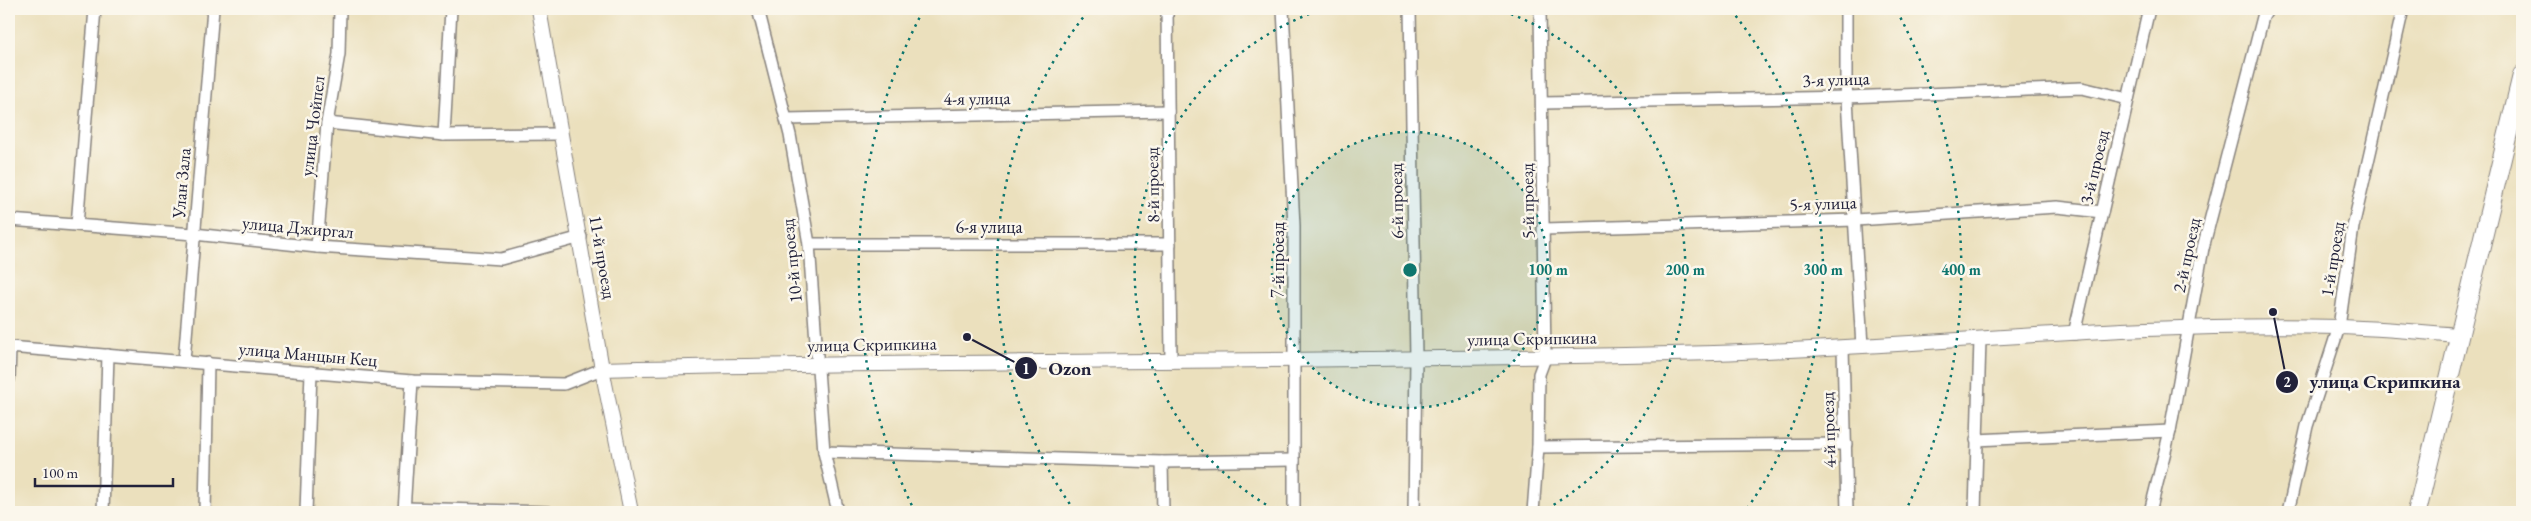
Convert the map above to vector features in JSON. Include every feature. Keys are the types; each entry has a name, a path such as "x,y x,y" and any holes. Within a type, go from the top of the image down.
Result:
{"main road":[{"path":"2417,512 2521,86"}],"street":[{"path":"78,225 95,9"},
{"name":"Улан Зала","path":"184,361 213,9"},
{"name":"улица Чойпел","path":"317,247 327,122 339,54 340,9"},
{"path":"444,135 451,9"},
{"name":"11-й проезд","path":"538,9 560,134 581,237 602,368 631,512"},
{"name":"10-й проезд","path":"758,9 786,119 808,244 824,452 838,512"},
{"name":"8-й проезд","path":"1167,9 1171,361"},
{"name":"7-й проезд","path":"1283,9 1294,226 1294,512"},
{"name":"6-й проезд","path":"1410,9 1416,358 1414,512"},
{"name":"5-й проезд","path":"1533,512 1538,446 1539,374 1545,358 1543,103 1540,9"},
{"path":"1846,9 1847,97 1856,220 1862,346"},
{"name":"3-й проезд","path":"2074,334 2149,9"},
{"name":"2-й проезд","path":"2150,512 2170,431 2203,248 2263,17 2268,9"},
{"name":"1-й проезд","path":"2288,512 2307,426 2339,327 2353,227 2403,9"},
{"name":"3-я улица","path":"1543,103 1847,97 2082,88 2128,99"},
{"name":"4-я улица","path":"786,119 1168,111"},
{"path":"327,122 444,135 560,134"},
{"name":"5-я улица","path":"1544,229 1856,220 2057,207 2102,212"},
{"name":"улица Джиргал","path":"9,220 194,234 317,247 501,259 581,237"},
{"name":"6-я улица","path":"808,244 1170,244"},
{"name":"улица Скрипкина","path":"602,368 817,363 1545,358 1748,352 2189,328 2339,327 2460,335"},
{"path":"1975,512 1980,339"},
{"path":"9,347 9,379"},
{"name":"улица Манцын Кец","path":"9,347 412,381 564,384 602,368"},
{"name":"4-й проезд","path":"1842,347 1847,512"},
{"path":"103,512 108,355"},
{"path":"204,512 208,363"},
{"path":"306,512 311,372"},
{"path":"412,381 404,510 548,512"},
{"path":"1976,440 2170,431"},
{"path":"1538,446 1846,444"},
{"path":"824,452 1162,462 1294,460"},
{"path":"1162,462 1163,512"}],"place":[{"name":"улица Скрипкина","path":"2273,312"},
{"name":"Ozon","path":"967,337"}]}
